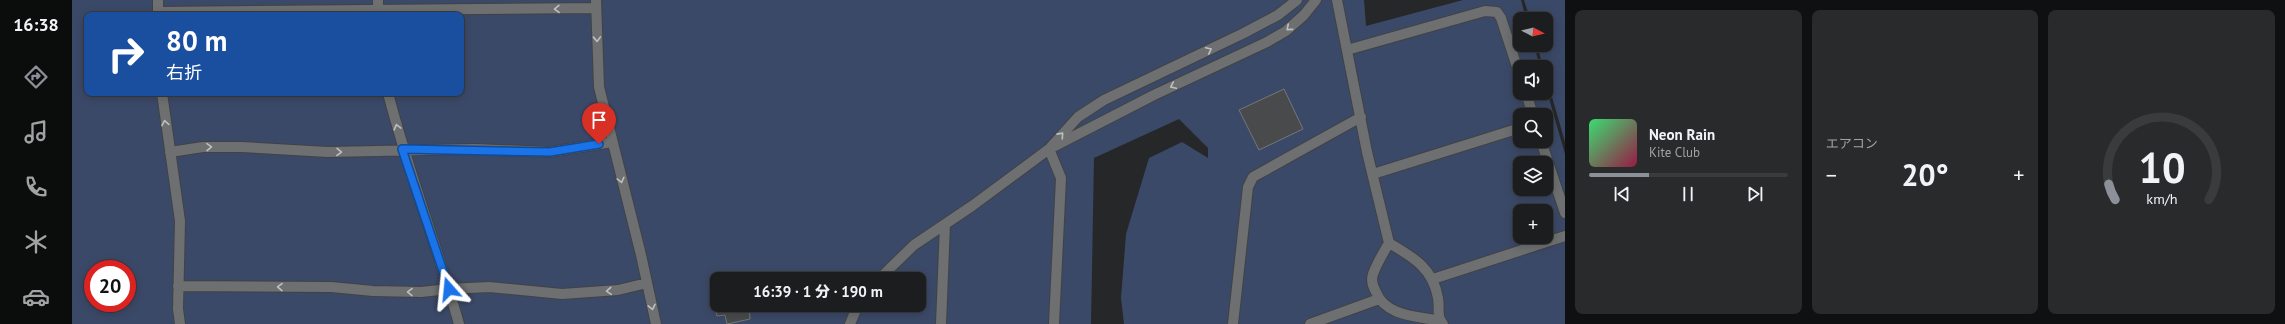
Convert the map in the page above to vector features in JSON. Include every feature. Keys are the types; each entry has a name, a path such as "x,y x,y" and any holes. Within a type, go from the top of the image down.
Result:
{"lane":[{"path":"158,0 158,12"},
{"path":"378,0 378,12"},
{"path":"1049,149 1078,117 1104,100 1244,33 1278,15 1297,0"},
{"path":"886,272 914,245 1049,149 1154,95 1267,42 1286,31 1304,15 1316,0"},
{"path":"1337,0 1360,117 1389,243 1372,275 1373,287 1378,299 1385,307 1397,312 1442,323"},
{"path":"402,12 596,4 599,87 656,324"},
{"path":"1347,50 1485,11 1497,12 1501,18 1515,60"},
{"path":"162,96 180,221 178,286 178,309 180,324"},
{"path":"389,96 402,149 449,289 459,324"},
{"path":"1233,324 1248,187 1253,177 1360,117"},
{"path":"1373,174 1513,130"},
{"path":"170,152 203,147 344,152 402,149 550,152 612,142"},
{"path":"1543,148 1565,213"},
{"path":"1049,149 1061,178 1054,324"},
{"path":"941,324 945,224"},
{"path":"1433,279 1565,236"},
{"path":"1389,243 1422,264 1433,279 1438,299 1438,311 1442,323"},
{"path":"178,286 331,287 373,291 420,292 449,289 514,288 562,294 618,290 647,283"},
{"path":"1310,324 1378,299"},
{"path":"850,324 855,312"}],"shaded area":[{"path":"72,0 1364,0 1366,26 1463,0 1521,0 1524,12 1513,12 1513,52 1536,52 1538,60 1513,60 1513,100 1549,100 1552,108 1513,108 1513,148 1553,148 1553,112 1565,154 1565,324 1124,324 1121,298 1126,234 1149,158 1182,142 1208,158 1208,148 1179,119 1094,158 1091,324 72,324"},
{"path":"1524,0 1565,0 1565,142 1553,100 1553,60 1541,60 1539,52 1553,52 1553,12 1528,12"}],"building":[{"path":"1284,89 1303,129 1259,150 1239,110"},
{"path":"716,312 750,312 750,319 727,324 725,315 717,316"}],"route":[{"path":"449,289 402,149 475,149 550,152 599,144"}]}
